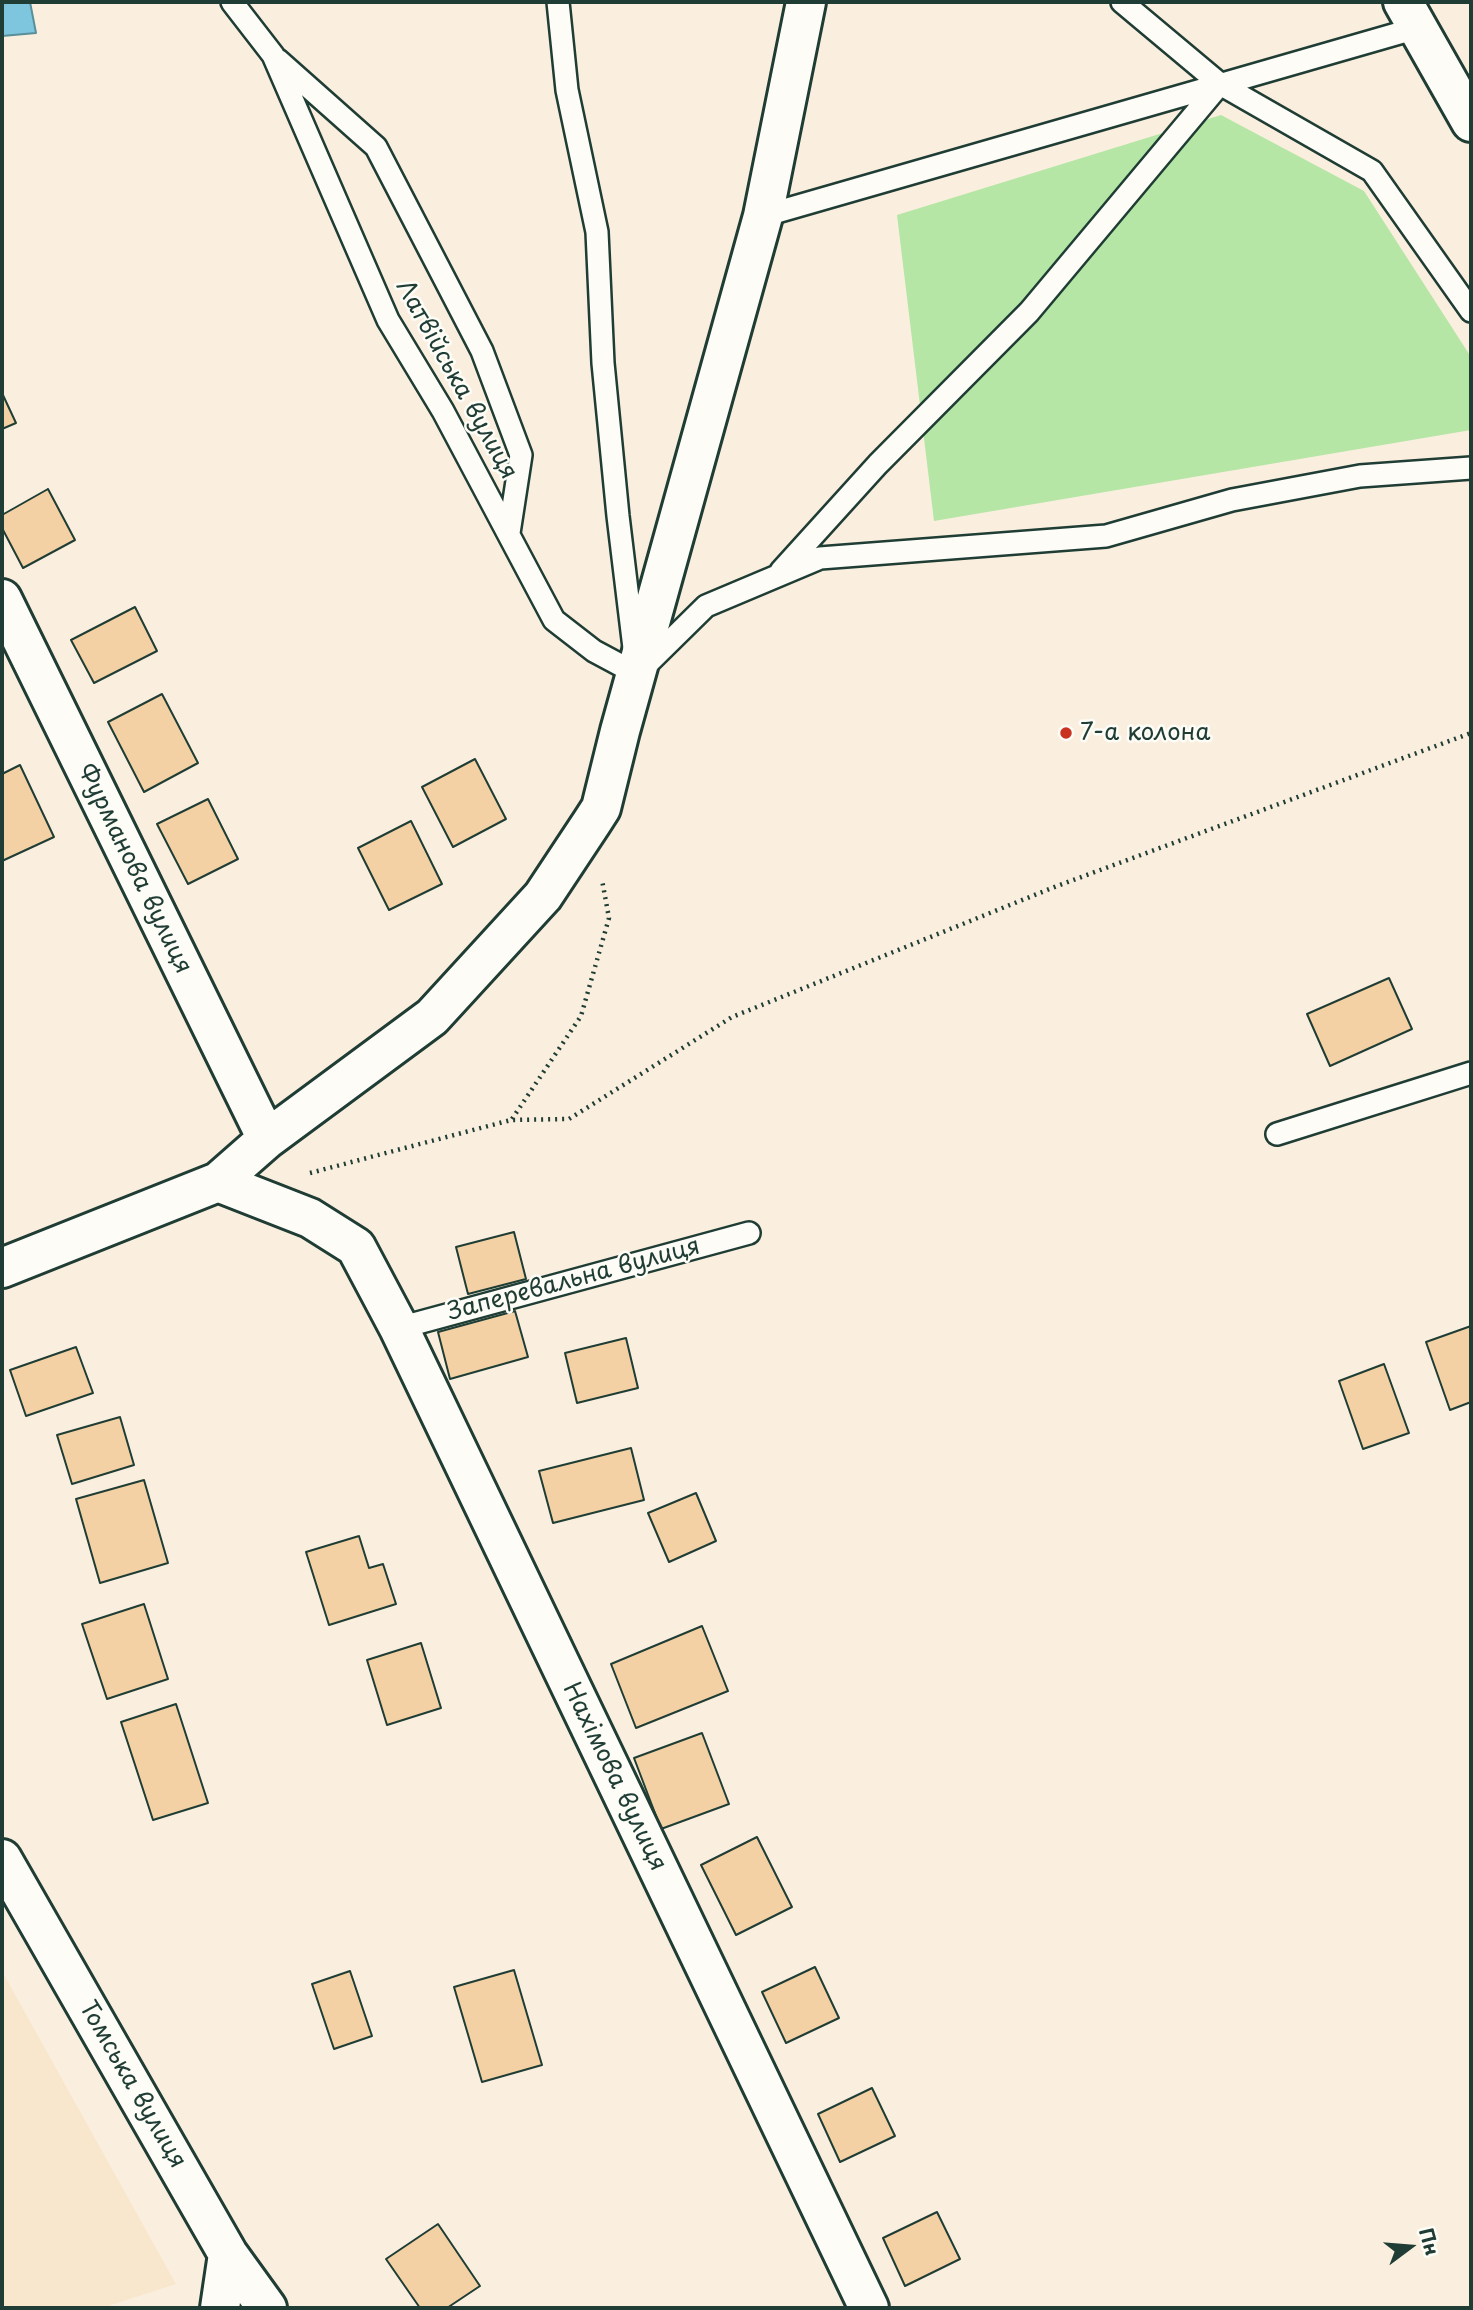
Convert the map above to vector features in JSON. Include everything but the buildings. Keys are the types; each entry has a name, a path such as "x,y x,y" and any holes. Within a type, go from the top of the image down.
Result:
{"street":[{"path":"2,1268 218,1182 267,1139 432,1017 543,896 601,808 763,216 806,2"},
{"path":"1410,15 1471,121"},
{"name":"Фурманова вулиця","path":"2,599 267,1139"},
{"path":"218,1182 270,1203"},
{"name":"Нахімова вулиця","path":"270,1203 310,1218 356,1247 398,1328 869,2308"},
{"name":"Томська вулиця","path":"2,1859 228,2254 267,2308"},
{"path":"220,2308 228,2254"}],"lane":[{"name":"Латвiйська вулиця","path":"232,2 273,55 388,320 443,411 554,620 594,651 637,674"},
{"path":"558,2 567,90 597,232 603,363 637,674"},
{"path":"1122,2 1220,84 1372,171 1471,311"},
{"path":"763,216 1220,84 1410,15"},
{"path":"273,55 376,147 482,351 521,455 509,533"},
{"path":"778,576 878,464 1029,312 1220,84"},
{"path":"637,674 706,606 820,558 1106,536 1245,497 1360,476 1471,468"},
{"path":"1278,1134 1471,1073"},
{"name":"Заперевальна вулиця","path":"398,1328 749,1233"}],"path":[{"path":"270,1203 309,1173 512,1120 569,1119 732,1017 1057,886 1471,733"},
{"path":"512,1120 581,1016 609,918 592,822"}],"shaded area":[{"path":"2,1971 176,2284 102,2308 2,2308"}],"green space":[{"path":"1221,115 1364,191 1471,357 1471,430 934,521 897,215"}],"water":[{"path":"2,2 30,2 36,33 2,36"}],"place":[{"name":"7-а колона","path":"1066,733"}]}
